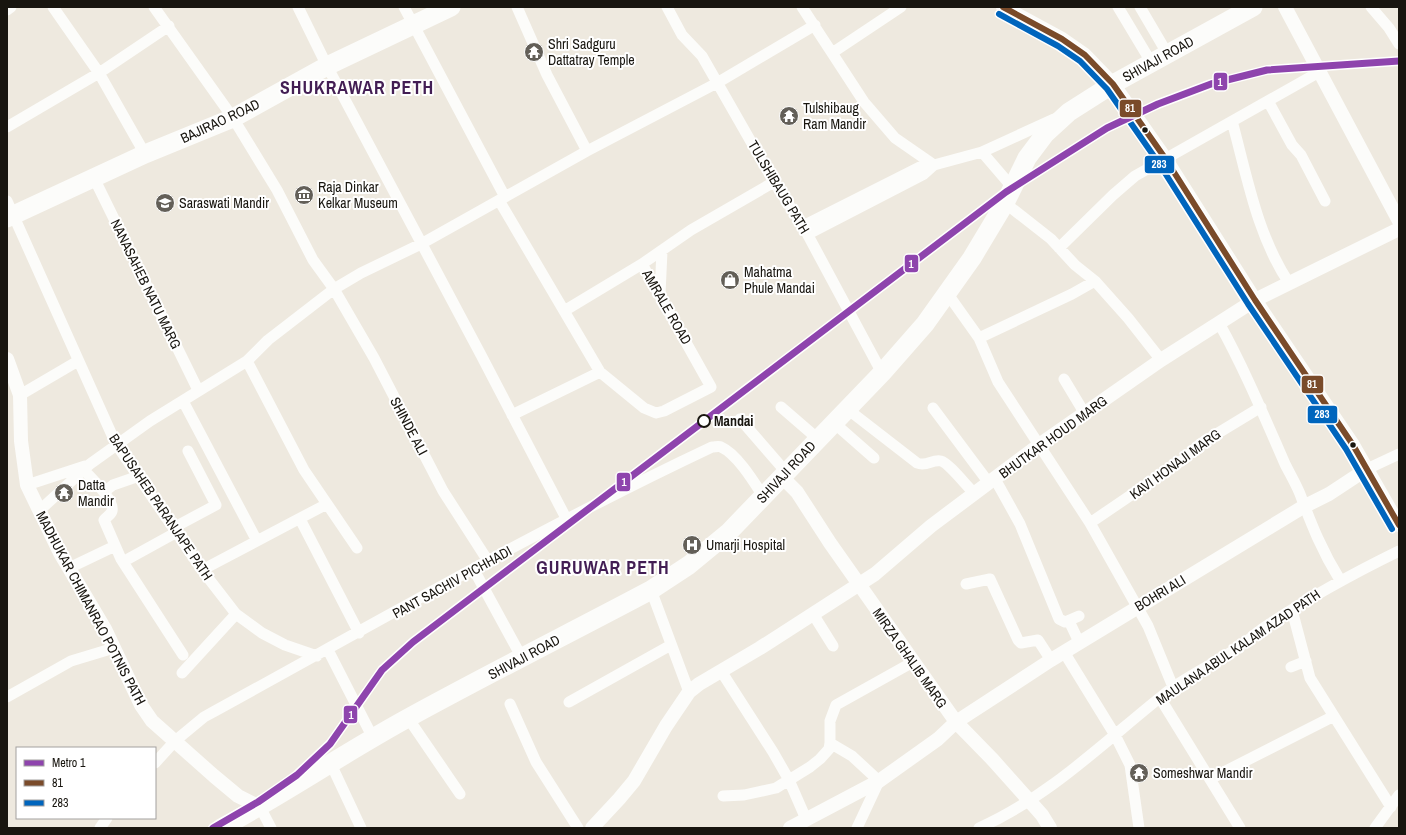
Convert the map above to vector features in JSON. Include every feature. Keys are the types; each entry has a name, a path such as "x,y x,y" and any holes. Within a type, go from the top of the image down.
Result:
{"highway":[{"name":"BAJIRAO ROAD","path":"9,211 94,178 145,154 233,118 327,66 451,7"},
{"name":"SHIVAJI ROAD","path":"221,828 260,807 330,762 408,718 651,590 689,565 729,532 846,408 882,373 925,324 972,258 1031,152 1045,134 1069,112 1113,84 1253,7"}],"street":[{"path":"7,10 11,7"},
{"path":"53,7 99,73 145,154"},
{"name":"SHINDE ALI","path":"154,7 169,26 233,118 278,190 313,260 334,289 374,358 443,491 488,561"},
{"path":"298,7 327,66 567,520"},
{"path":"404,7 502,199 564,311 600,372 512,415"},
{"path":"516,7 547,75 587,151"},
{"name":"TULSHIBAUG PATH","path":"667,7 682,35 702,56 774,182 805,230 882,373"},
{"path":"802,7 864,102 887,130 932,166"},
{"path":"832,53 901,7"},
{"path":"1118,7 1159,58"},
{"path":"1140,7 1159,58"},
{"path":"1286,7 1399,221"},
{"path":"1371,7 1389,28 1399,44"},
{"path":"1006,8 1062,39 1085,55 1113,84 1165,158 1255,300 1353,445 1399,525"},
{"path":"40,510 87,467 116,444 198,390 247,361 268,340 334,289 421,244 587,151 717,83 815,25"},
{"path":"7,127 99,73 169,26"},
{"path":"1059,248 1135,176 1321,71"},
{"path":"1268,100 1292,144 1301,155 1325,201"},
{"path":"805,230 920,167 932,166 982,152 1069,112"},
{"path":"1232,121 1263,233 1277,265 1289,283"},
{"path":"982,152 1008,195 1059,248 1095,281 1128,318 1161,360"},
{"name":"NANASAHEB NATU MARG","path":"94,178 198,390"},
{"path":"642,264 692,230 774,182"},
{"name":"BAPUSAHEB PARANJAPE PATH","path":"9,211 116,444 202,570 236,614 262,634 285,645 317,656"},
{"name":"BHUTKAR HOUD MARG","path":"689,692 699,684 760,648 875,574 930,526 1039,445 1161,360 1255,300 1399,229"},
{"path":"660,295 662,251"},
{"name":"AMRALE ROAD","path":"564,311 642,264 711,387 664,411 656,413 644,408 600,372"},
{"path":"979,338 1072,294 1095,281"},
{"path":"947,293 979,338 998,382 1090,524 1138,606 1173,687"},
{"path":"1219,323 1261,407 1325,557 1340,580"},
{"name":"MADHUKAR CHIMANRAO POTNIS PATH","path":"7,358 11,381 20,395 21,441 27,485 69,568 105,629 141,706 152,721 238,796 260,807"},
{"path":"20,395 78,361"},
{"path":"247,361 304,470 357,548"},
{"path":"1064,379 1085,414"},
{"path":"183,401 257,541"},
{"name":"KAVI HONAJI MARG","path":"1090,524 1184,459 1200,444 1261,407"},
{"path":"781,408 818,439"},
{"path":"846,408 917,463 925,465 937,461 945,463 975,494"},
{"path":"933,408 992,481 1020,524 1059,619 1065,622 1079,616"},
{"path":"740,419 784,475"},
{"path":"833,422 874,458"},
{"name":"PANT SACHIV PICHHADI","path":"156,762 175,741 204,717 488,561 636,483 712,447 720,446 729,453 744,468 763,496"},
{"path":"128,559 216,505 188,451"},
{"path":"1367,469 1399,454"},
{"path":"27,485 87,467"},
{"path":"87,467 104,492 113,509 112,513 104,520 115,546 137,585 164,622 183,655"},
{"name":"BOHRI ALI","path":"801,824 880,781 938,739 956,722 1051,660 1303,507 1329,494 1367,469"},
{"name":"MIRZA GHALIB MARG","path":"784,475 956,722 993,760 1042,815 1050,828"},
{"path":"104,492 113,485 139,476"},
{"path":"202,570 327,504"},
{"path":"300,519 358,633"},
{"path":"69,568 115,546"},
{"name":"MAULANA ABUL KALAM AZAD PATH","path":"979,828 998,824 1068,774 1173,687 1239,647 1266,626 1340,580 1399,551"},
{"path":"474,570 522,658"},
{"path":"966,584 990,579 1018,640 1021,643 1038,640 1051,660"},
{"path":"592,828 620,800 634,781 666,726 689,692 651,590"},
{"path":"1292,610 1310,678 1391,807"},
{"path":"182,673 236,614"},
{"path":"812,614 833,646"},
{"path":"1069,621 1080,642"},
{"path":"569,702 671,644"},
{"path":"7,697 71,661 114,648"},
{"path":"328,650 373,738"},
{"path":"1064,652 1115,735 1130,765 1134,780 1139,828"},
{"path":"1291,667 1306,661"},
{"path":"723,796 757,793 776,788 820,759 829,749 830,721 836,705 913,662"},
{"path":"721,671 773,752 789,780 801,824"},
{"path":"1160,698 1240,828"},
{"path":"510,704 536,762 578,828"},
{"path":"1210,779 1334,716"},
{"path":"408,718 460,794"},
{"path":"830,743 852,756 880,781 857,828"},
{"path":"330,762 358,826"},
{"path":"1375,828 1399,795"},
{"path":"260,807 271,828"},
{"path":"100,828 106,819"}],"metro line":[{"name":"1","path":"213,828 258,802 297,775 330,744 382,670 413,642 1006,192 1107,128 1158,104 1211,84 1267,70 1399,61"}],"transit line":[{"name":"81","path":"1003,7 1062,39 1085,55 1113,84 1165,158 1255,300 1353,445 1399,525"},
{"name":"283","path":"999,14 1058,46 1080,61 1107,89 1158,162 1248,304 1346,449 1392,529"}],"place":[{"name":"Shri Sadguru Dattatray Temple","path":"534,52"},
{"name":"Tulshibaug Ram Mandir","path":"789,116"},
{"name":"Raja Dinkar Kelkar Museum","path":"304,195"},
{"name":"Saraswati Mandir","path":"165,203"},
{"name":"Mahatma Phule Mandai","path":"730,280"},
{"name":"Mandai","path":"704,421"},
{"name":"Datta Mandir","path":"64,493"},
{"name":"Umarji Hospital","path":"692,545"},
{"name":"Someshwar Mandir","path":"1139,773"}],"district":[{"name":"SHUKRAWAR PETH","path":"357,87"},
{"name":"GURUWAR PETH","path":"603,567"}]}
